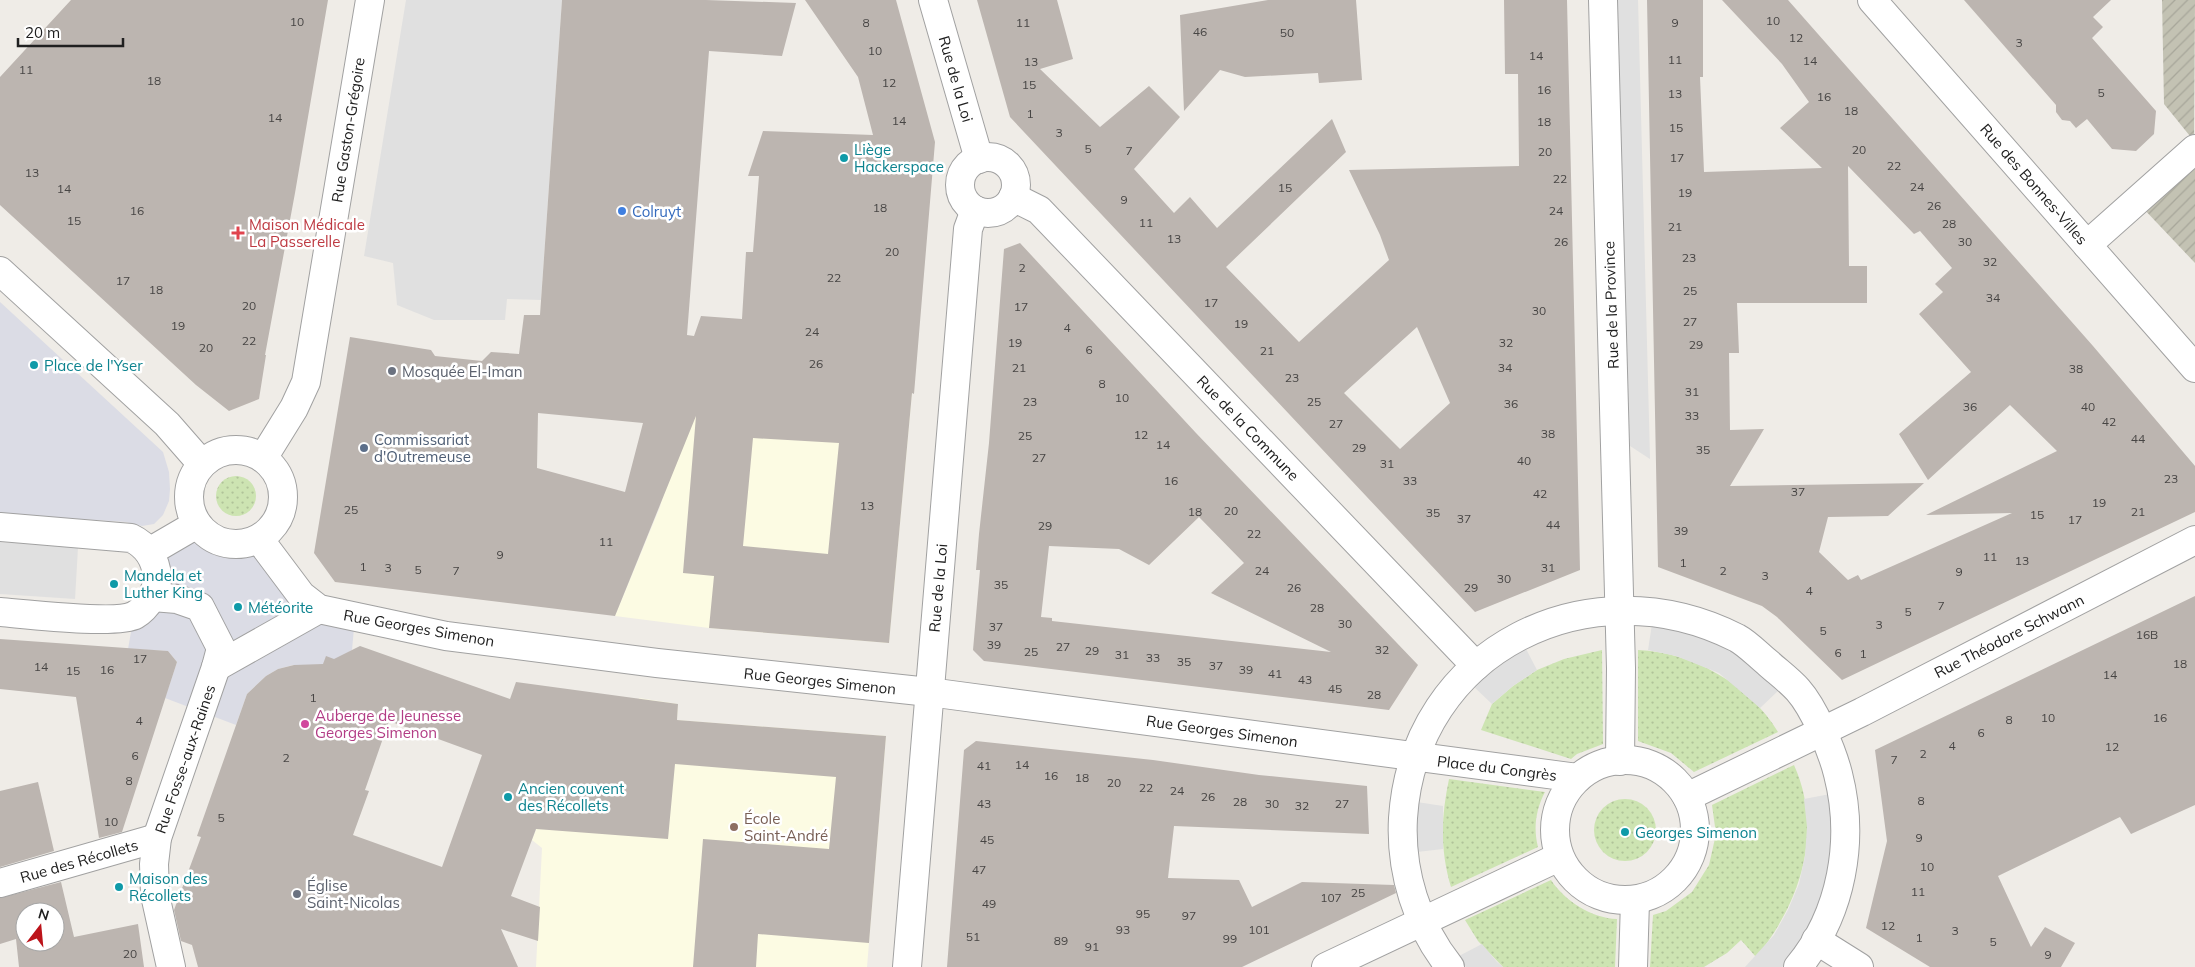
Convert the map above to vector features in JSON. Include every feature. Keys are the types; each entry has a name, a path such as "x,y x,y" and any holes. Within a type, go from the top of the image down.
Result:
{"street":[{"name":"Rue Gaston-Grégoire","path":"263,458 294,408 306,382 370,0"},
{"name":"Rue de la Loi","path":"933,0 979,158"},
{"name":"Rue de la Province","path":"1603,0 1619,610"},
{"name":"Rue des Bonnes-Villes","path":"1872,0 2195,368"},
{"path":"2087,245 2195,149"},
{"path":"992,157 1002,160 1009,166 1014,175 1016,187 1013,197 1004,208 996,212 984,213 975,210 966,204 961,195 961,176 966,167 979,158 992,157"},
{"name":"Rue de la Commune","path":"1013,197 1039,210 1476,666"},
{"name":"Rue de la Loi","path":"907,967 968,229 975,210"},
{"path":"0,271 167,424 202,464"},
{"path":"238,449 251,452 263,458 276,470 284,488 283,508 274,526 259,539 243,544 225,544 209,537 197,524 190,509 189,493 193,477 202,464 225,450 238,449"},
{"path":"149,552 197,524"},
{"path":"0,527 131,538 139,542 149,552 156,567 158,580 153,597 134,615 110,620 0,612"},
{"name":"Rue Georges Simenon","path":"259,539 300,595 319,609 446,636 658,663 929,692 1415,757"},
{"name":"Rue Théodore Schwann","path":"1822,731 2195,540"},
{"path":"153,597 177,599 200,607 221,648 216,668"},
{"name":"Rue Fosse-aux-Raines","path":"171,967 155,895 154,864 157,838 216,668 319,609"},
{"path":"1619,610 1620,761"},
{"name":"Place du Congrès","path":"1450,967 1429,935 1415,904 1406,870 1402,835 1404,801 1415,757 1424,734 1442,704 1464,677 1490,654 1519,636 1551,622 1584,613 1619,610 1654,612 1688,619 1739,639 1799,691 1822,731 1834,758 1842,791 1846,826 1844,861 1836,895 1816,940 1798,967"},
{"path":"1687,797 1822,731"},
{"name":"Place du Congrès","path":"1415,757 1578,778"},
{"name":"Place du Congrès","path":"1611,760 1620,761 1637,761 1662,769 1681,786 1693,808 1697,833 1691,858 1678,879 1658,894 1635,901 1612,900 1590,892 1572,877 1559,857 1554,834 1557,810 1568,788 1587,770 1611,760"},
{"name":"Rue des Récollets","path":"0,883 157,838"},
{"path":"1326,967 1422,920 1559,857"},
{"path":"1633,967 1635,901"},
{"path":"1816,940 1859,967"}],"shaded area":[{"path":"406,0 562,0 541,300 507,299 505,320 434,320 397,305 393,263 364,256"},
{"path":"1615,0 1638,0 1650,459 1627,444"},
{"path":"2162,0 2195,0 2194,141 2164,104"},
{"path":"2195,155 2195,263 2141,206"},
{"name":"Place de l'Yser","path":"0,302 163,452 169,472 169,501 163,515 154,524 142,526 126,522 0,514"},
{"path":"693,373 912,393 889,643 709,628 615,616 660,507"},
{"path":"197,524 209,537 225,544 243,544 259,539 301,595 355,617 352,650 321,669 293,665 278,669 266,676 247,694 236,725 165,698 177,662 168,651 128,649 134,615 156,567"},
{"path":"0,542 78,547 75,599 0,594"},
{"path":"1652,624 1684,631 1732,650 1779,690 1760,708 1719,673 1676,656 1648,650"},
{"path":"1525,647 1537,670 1513,686 1492,704 1473,686"},
{"name":"École Saint-André","path":"639,698 678,704 677,720 886,736 867,967 536,967 542,848 532,840 539,822 620,749"},
{"path":"1830,794 1833,827 1831,859 1824,891 1812,921 1796,950 1782,967 1745,967 1774,935 1788,910 1799,884 1805,856 1807,827 1804,799"},
{"path":"1417,802 1443,806 1443,849 1417,852 1415,835"},
{"path":"1482,944 1503,967 1466,967 1457,957"}],"green space":[{"path":"240,476 247,479 253,485 256,496 255,504 247,513 240,516 232,516 225,513 217,504 216,492 219,485 228,477"},
{"path":"1602,650 1603,744 1577,754 1571,759 1481,730 1492,704 1513,686 1537,670 1564,659"},
{"path":"1638,650 1659,652 1679,657 1699,664 1718,674 1752,700 1778,732 1694,772 1671,753 1638,741"},
{"path":"1794,765 1803,790 1807,816 1807,841 1803,866 1795,891 1785,914 1771,936 1756,957 1741,940 1727,953 1704,967 1650,967 1653,915 1666,911 1692,892 1709,865 1716,834 1712,805"},
{"path":"1449,779 1545,792 1539,805 1536,819 1538,847 1451,887 1443,847 1444,807"},
{"path":"1619,799 1631,799 1647,808 1654,818 1656,830 1654,842 1647,852 1631,861 1619,861 1608,856 1599,847 1594,836 1594,824 1599,813 1608,804"},
{"path":"1551,880 1564,895 1588,912 1617,919 1615,967 1503,967 1478,941 1465,920"}],"building":[{"path":"71,0 328,0 265,355 259,399 229,411 196,385 0,205 0,77"},
{"path":"562,0 706,0 796,3 782,56 709,51 687,335 694,336 701,316 742,319 746,252 753,252 759,176 748,176 763,131 873,135 858,77 805,0 896,0 935,142 914,394 912,393 889,643 709,628 714,576 683,573 696,416 615,616 335,582 314,553 350,337 431,350 435,356 482,361 491,352 519,354 524,315 540,315","holes":["538,413 643,423 625,492 537,468","753,438 839,443 828,554 743,546"]},
{"path":"977,0 1057,0 1073,59 1040,69 1100,127 1149,86 1180,117 1134,169 1174,213 1190,197 1217,228 1332,119 1346,152 1226,267 1299,342 1389,260 1380,235 1349,170 1519,166 1518,74 1505,74 1504,0 1567,0 1580,570 1475,612 1010,117","holes":["1417,327 1450,403 1400,449 1344,393"]},
{"path":"1268,0 1356,0 1362,80 1319,83 1318,73 1245,77 1220,70 1184,111 1180,15"},
{"path":"1647,0 1703,0 1703,77 1700,77 1704,172 1822,168 1780,128 1809,102 1782,64 1722,0 1788,0 2093,346 2195,466 2195,512 1842,680 1777,617 1762,606 1658,567","holes":["1848,166 1914,234 1920,231 1952,268 1935,284 1943,292 1919,314 1971,372 1899,434 1928,480 2010,405 2057,451 1926,515 2012,513 1861,580 1858,575 1848,580 1819,552 1828,517 1888,516 1924,483 1730,486 1764,429 1730,430 1729,353 1739,353 1737,303 1867,303 1867,266 1849,266"]},
{"path":"1964,0 2111,0 2093,17 2103,27 2092,38 2156,111 2154,134 2136,151 2112,149 2087,119 2076,128 2070,121 2062,120 2056,112 2056,105"},
{"path":"1020,243 1196,433 1418,665 1389,710 984,661 973,650 980,570 976,570 989,443 1004,249","holes":["1199,517 1244,563 1211,593 1331,652 1052,621 1052,618 1041,617 1049,546 1119,549 1149,565"]},
{"path":"2195,596 2195,805 2131,834 2120,817 1998,876 2031,947 2045,927 2075,943 2061,967 1930,967 1866,928 1887,841 1875,750"},
{"path":"0,639 168,651 177,662 122,832 99,838 76,697 0,689"},
{"path":"360,646 510,699 516,682 678,704 677,720 886,736 869,943 758,934 756,967 693,967 703,839 829,849 836,777 675,764 668,839 536,829 511,896 540,907 538,941 501,929 518,967 198,967 192,945 181,941 174,910 201,837 197,836 247,694 266,676 278,669 294,665 323,664 326,656 334,659","holes":["389,721 482,755 442,867 353,835 369,791 365,790"]},
{"path":"976,741 1367,786 1369,834 1174,826 1168,878 1239,880 1252,907 1302,882 1394,885 1396,893 1242,967 947,967 964,750"},
{"path":"38,782 54,851 0,867 0,791"},
{"path":"61,882 74,937 138,924 144,967 19,967 17,952 65,952 65,902 15,902 15,939 0,944 0,898"}],"place":[{"name":"Liège Hackerspace","path":"844,158"},
{"name":"Colruyt","path":"622,211"},
{"name":"Maison Médicale La Passerelle","path":"238,233"},
{"name":"Place de l'Yser","path":"34,365"},
{"name":"Mosquée El-Iman","path":"392,371"},
{"name":"Commissariat d'Outremeuse","path":"364,448"},
{"name":"Mandela et Luther King","path":"114,584"},
{"name":"Météorite","path":"238,607"},
{"name":"Auberge de Jeunesse Georges Simenon","path":"305,724"},
{"name":"Ancien couvent des Récollets","path":"508,797"},
{"name":"École Saint-André","path":"734,827"},
{"name":"Georges Simenon","path":"1625,832"},
{"name":"Maison des Récollets","path":"119,887"},
{"name":"Église Saint-Nicolas","path":"297,894"}]}
